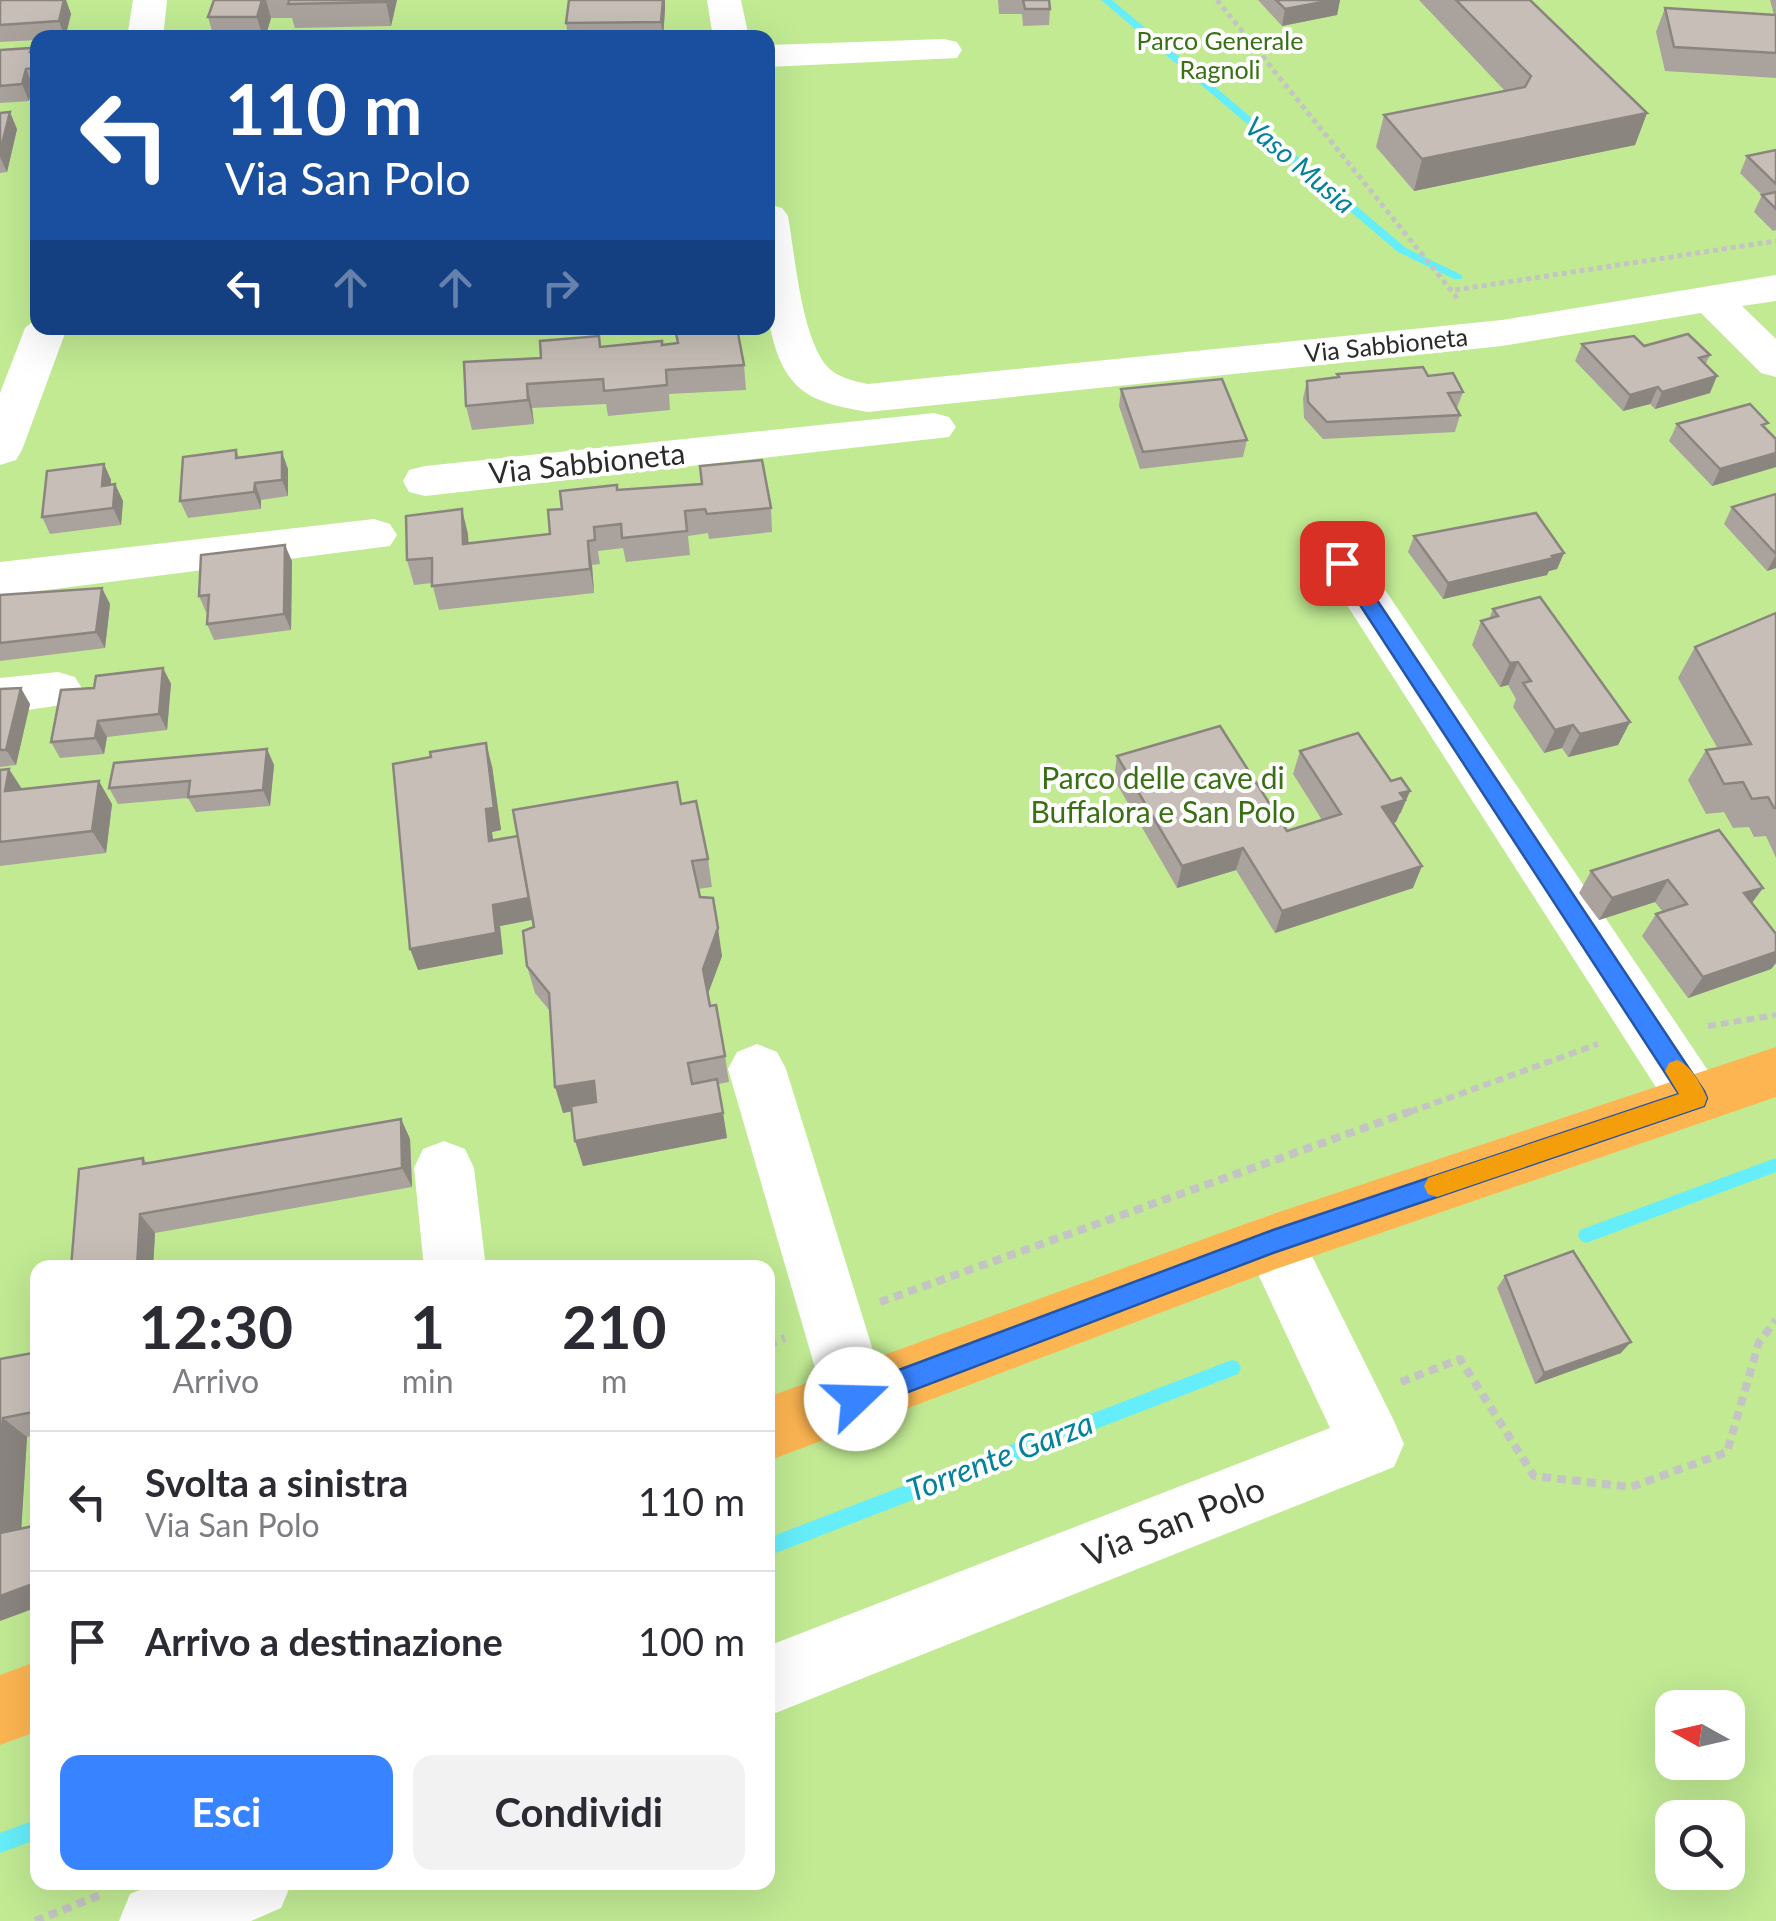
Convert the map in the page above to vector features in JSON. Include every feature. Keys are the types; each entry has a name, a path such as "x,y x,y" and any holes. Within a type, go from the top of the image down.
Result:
{"main road":[{"path":"775,1428 1273,1242 1776,1072"},
{"path":"0,1710 30,1699"}],"street":[{"path":"146,30 150,0"},
{"path":"724,0 730,30"},
{"path":"775,56 944,50"},
{"name":"Via Sabbioneta","path":"808,374 833,391 868,398 1485,335 1776,288"},
{"path":"776,298 808,374 797,401 808,440"},
{"path":"1710,300 1776,362"},
{"path":"0,450 43,335"},
{"name":"Via Sabbioneta","path":"425,481 1003,420 993,385"},
{"path":"0,579 374,535"},
{"path":"1342,563 1695,1098"},
{"path":"0,696 58,690"},
{"path":"757,1069 856,1399"},
{"path":"444,1168 454,1260"},
{"name":"Via San Polo","path":"775,1678 1371,1444 1273,1242"},
{"path":"136,1905 214,1890"}],"path":[{"path":"1217,0 1455,290 1466,319 1485,335"},
{"path":"1455,290 1776,241"},
{"path":"775,1342 1624,1035 1654,1035 1776,1015"},
{"path":"34,1921 136,1905"}],"green space":[{"name":"Parco delle cave di Buffalora e San Polo","path":"0,0 1776,0 1776,1921 0,1921"}],"building":[{"path":"0,0 64,0 59,21 0,25"},
{"path":"214,0 262,0 257,17 208,17"},
{"path":"289,0 386,0 386,2 288,4"},
{"path":"569,0 663,0 661,22 566,23"},
{"path":"1023,0 1049,0 1050,9 1025,9"},
{"path":"1276,0 1333,0 1285,9"},
{"path":"1456,0 1530,0 1647,113 1422,159 1384,115 1525,87 1531,76"},
{"path":"1665,8 1776,15 1776,53 1674,47"},
{"path":"30,48 30,68 26,69 22,84 0,86 0,50"},
{"path":"10,112 0,152 0,113"},
{"path":"1776,150 1776,184 1747,156"},
{"path":"1776,192 1776,209 1762,195"},
{"path":"1688,334 1710,355 1699,358 1717,376 1662,392 1658,387 1630,395 1582,344 1634,336 1644,346"},
{"path":"676,335 738,335 744,365 666,370 667,385 604,391 603,379 527,384 528,400 466,406 464,362 541,358 540,341 599,336 600,347 678,343"},
{"path":"1423,367 1428,376 1453,373 1463,392 1448,393 1460,415 1327,422 1308,402 1307,381 1339,377 1337,374"},
{"path":"1222,379 1247,440 1143,452 1121,389"},
{"path":"1750,404 1768,423 1762,425 1776,439 1776,453 1720,469 1677,424"},
{"path":"236,450 236,458 282,452 282,480 255,483 254,492 180,501 183,457"},
{"path":"762,460 771,508 707,514 705,509 685,511 687,531 622,538 621,524 594,527 595,540 588,541 590,569 432,586 432,558 407,560 406,516 462,509 463,544 550,534 548,510 562,509 560,491 617,485 617,490 702,484 700,466"},
{"path":"104,464 102,486 115,484 113,508 42,517 47,471"},
{"path":"1776,494 1776,554 1732,507"},
{"path":"1536,513 1564,553 1448,583 1414,536"},
{"path":"285,545 284,614 207,624 209,595 199,596 201,555"},
{"path":"102,588 96,632 0,643 0,595"},
{"path":"1540,597 1630,722 1580,734 1573,725 1555,730 1523,683 1531,681 1518,662 1510,663 1481,621 1498,616 1493,609"},
{"path":"1776,613 1774,808 1768,797 1752,799 1743,782 1724,784 1706,750 1751,744 1695,647"},
{"path":"163,668 159,714 98,721 95,738 51,742 61,690 94,688 96,676"},
{"path":"21,688 6,750 0,750 0,689"},
{"path":"1220,726 1287,831 1341,814 1300,751 1358,733 1391,781 1401,778 1410,791 1400,793 1405,800 1382,807 1422,866 1282,911 1243,848 1182,866 1117,756"},
{"path":"486,743 494,808 486,809 489,841 518,836 529,898 493,905 496,933 410,949 393,764 431,757 430,752"},
{"path":"267,749 263,790 188,797 190,781 109,788 114,763"},
{"path":"9,769 5,791 99,781 92,831 0,842 0,770"},
{"path":"677,782 681,804 696,801 708,859 692,861 700,897 713,898 718,928 703,969 710,1006 716,1005 725,1056 688,1063 692,1084 717,1079 723,1113 575,1141 571,1106 596,1102 594,1081 555,1087 549,993 527,966 523,931 534,927 513,810"},
{"path":"1719,830 1763,888 1744,893 1776,934 1776,952 1703,977 1656,914 1687,904 1668,880 1612,898 1591,871"},
{"path":"401,1119 402,1168 140,1214 137,1260 72,1260 79,1169 143,1158 143,1164"},
{"path":"1573,1251 1631,1342 1544,1373 1505,1276"},
{"path":"30,1353 30,1413 3,1418 0,1460 0,1359"},
{"path":"30,1527 30,1585 0,1596 0,1533"}],"waterway":[{"name":"Vaso Musia","path":"1106,0 1402,250 1458,277"},
{"name":"Torrente Garza","path":"1586,1235 1776,1165"},
{"name":"Torrente Garza","path":"775,1544 1232,1368"},
{"name":"Torrente Garza","path":"0,1843 30,1832"}],"slow traffic":[{"path":"1437,1186 1695,1098 1677,1071"}],"route":[{"path":"856,1399 1273,1242 1695,1098 1342,563"}],"park label":[{"name":"Parco Generale Ragnoli","path":"1220,56"}]}
